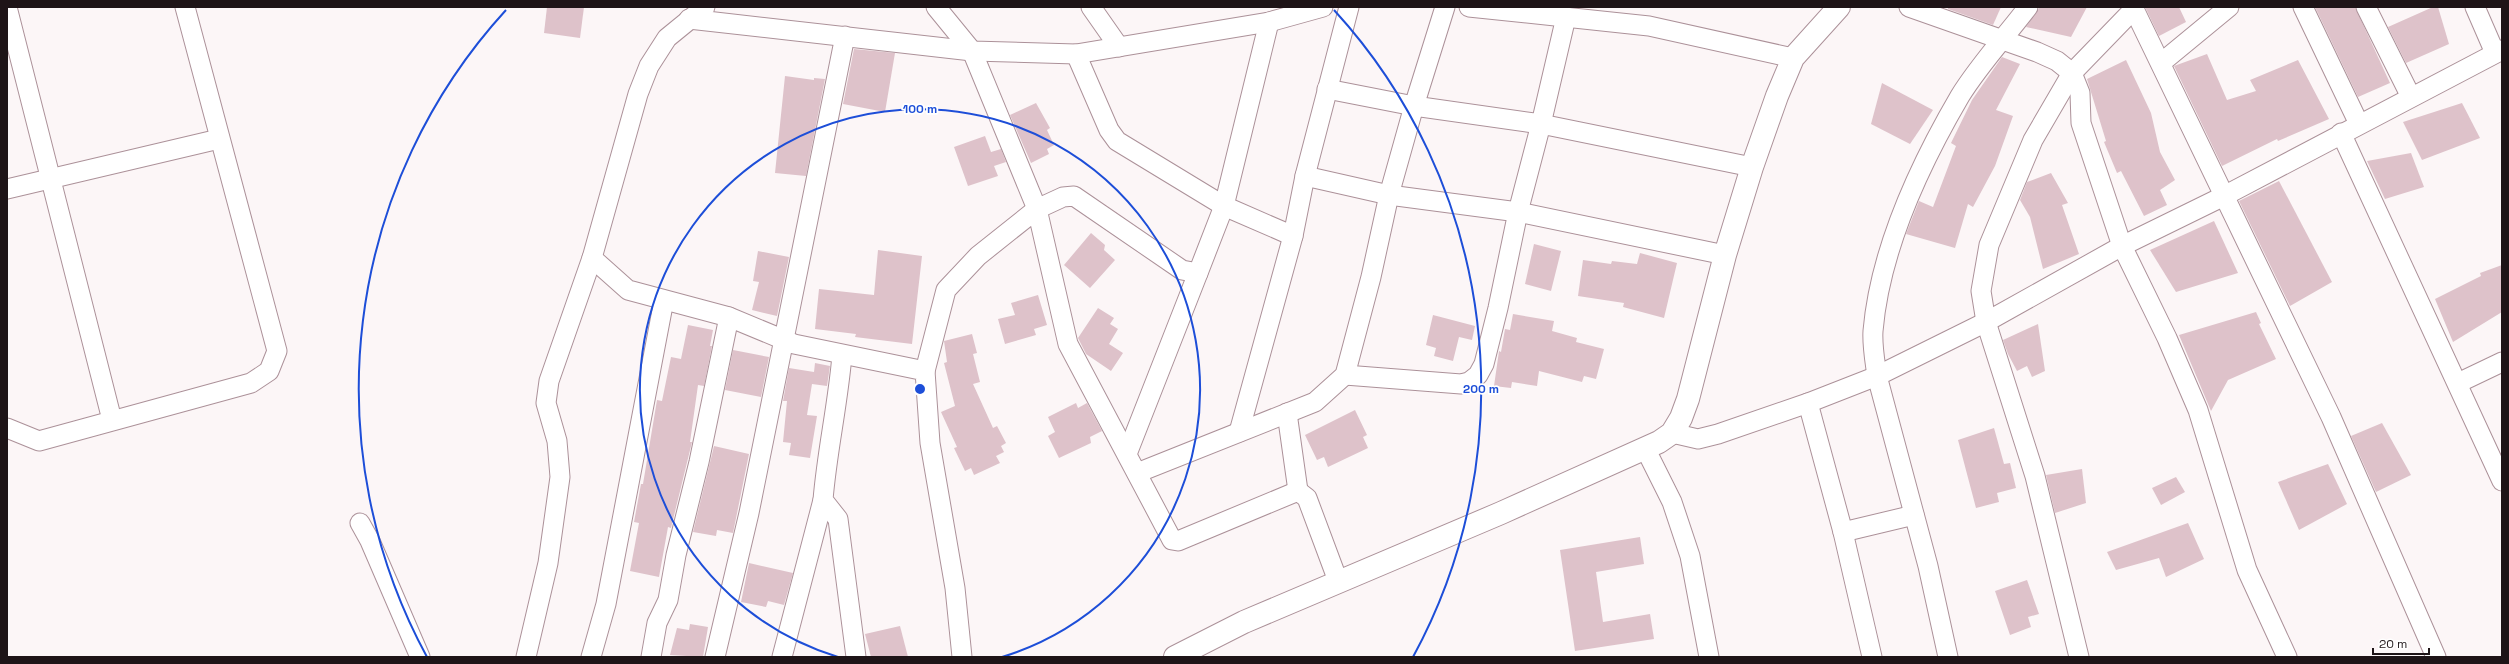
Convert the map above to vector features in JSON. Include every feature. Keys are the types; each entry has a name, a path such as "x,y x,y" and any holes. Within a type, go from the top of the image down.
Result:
{"street":[{"path":"7,7 112,420"},
{"path":"7,428 39,441 251,383 269,370 277,351 184,7"},
{"path":"526,657 548,563 560,477 557,441 546,403 549,381 592,258 638,94 649,66 667,38 706,7"},
{"path":"936,7 972,51 1037,209 1068,344 1172,540 1175,542 1298,491"},
{"path":"1091,7 1119,47"},
{"path":"689,19 972,51 1076,54 1269,22 1323,7"},
{"path":"1239,432 1293,236 1305,176 1350,7"},
{"path":"1137,473 1315,402 1345,375 1371,277 1389,195 1414,106 1445,7"},
{"path":"1470,7 1566,17 1616,15 1650,26 1793,58"},
{"path":"1175,657 1244,622 1502,513 1646,448 1672,433 1681,418 1688,399 1725,255 1752,167 1777,96 1793,58 1838,7"},
{"path":"1909,7 2002,41 2037,52 2057,61 2072,73 2080,93 2081,123 2122,246 2167,338 2198,410 2247,570 2287,657"},
{"path":"1948,657 1914,515 1878,376 1873,330 1891,247 1926,161 1961,95 2028,7"},
{"path":"2161,63 2229,7"},
{"path":"2303,7 2359,124"},
{"path":"2366,7 2411,97"},
{"path":"1672,433 1698,439 1808,403 1878,376 1986,322 2122,246 2224,196 2498,51 2475,7"},
{"path":"2079,657 2035,476 1986,322 1981,291 1989,246 2033,140 2072,73 2133,8 2161,63 2331,417 2436,657"},
{"path":"1345,375 1461,384 1469,382 1478,375 1484,364 1498,308 1518,212 1541,124 1566,17"},
{"path":"1127,454 1224,206 1269,22"},
{"path":"715,657 749,513 845,36"},
{"path":"1076,54 1108,130 1117,141 1224,206 1293,236"},
{"path":"1327,89 1414,106 1541,124 1752,167"},
{"path":"2341,133 2458,382 2502,481"},
{"path":"7,189 52,180 219,139"},
{"path":"1305,176 1389,195 1518,212 1725,255"},
{"path":"962,657 955,588 930,443 925,371 946,290 978,256 1037,209 1063,197 1074,196 1182,270 1198,273"},
{"path":"592,258 628,290 729,317 784,340 842,355 925,371"},
{"path":"591,657 606,604 664,300"},
{"path":"651,657 657,623 668,600 676,555 699,462 729,317"},
{"path":"782,657 823,500 829,443 838,401 842,355"},
{"path":"2458,382 2502,362"},
{"path":"1808,403 1843,532 1872,657"},
{"path":"1287,413 1298,491 1308,498 1338,581"},
{"path":"1646,448 1672,502 1690,556 1709,657"},
{"path":"823,500 838,519 856,657"},
{"path":"1843,532 1914,515"},
{"path":"360,523 370,540 420,657"}],"building":[{"path":"547,7 584,7 580,38 544,33"},
{"path":"1948,7 2001,7 1993,25 1948,9"},
{"path":"2040,7 2087,7 2071,37 2026,27"},
{"path":"2145,7 2179,7 2186,22 2159,36"},
{"path":"2315,7 2355,7 2390,83 2358,97"},
{"path":"2433,7 2438,7 2449,44 2406,63 2388,27"},
{"path":"854,49 895,53 885,112 843,104"},
{"path":"2207,54 2227,100 2256,91 2250,80 2298,60 2329,119 2278,141 2277,139 2222,166 2174,66"},
{"path":"2002,57 2020,64 1996,110 2013,116 1995,166 1973,207 1968,204 1955,248 1906,234 1919,201 1933,207 1956,146 1951,143 1972,100"},
{"path":"2126,60 2151,113 2160,152 2175,180 2160,190 2167,205 2144,216 2121,171 2117,173 2104,142 2106,141 2087,79"},
{"path":"785,76 814,80 814,78 825,79 806,176 775,173"},
{"path":"1882,83 1933,110 1910,144 1871,124"},
{"path":"1036,103 1050,128 1047,130 1054,145 1047,149 1049,154 1031,163 1010,115"},
{"path":"2462,103 2480,138 2422,160 2403,122"},
{"path":"985,136 991,152 1001,149 1006,162 994,166 998,176 968,186 954,147"},
{"path":"2411,153 2424,187 2385,199 2367,161"},
{"path":"2051,173 2068,203 2062,205 2079,254 2043,269 2030,217 2020,200 2027,182"},
{"path":"2279,181 2332,282 2290,306 2239,201"},
{"path":"2214,221 2238,273 2176,292 2150,250"},
{"path":"1091,233 1105,245 1104,250 1115,260 1090,288 1064,265"},
{"path":"1534,244 1561,251 1551,291 1525,284"},
{"path":"878,250 922,256 912,344 855,337 856,334 815,329 819,289 874,295"},
{"path":"758,251 789,257 777,316 752,310 759,282 753,281"},
{"path":"1640,253 1677,263 1664,318 1623,307 1624,303 1578,296 1583,260 1611,264 1612,261 1637,264"},
{"path":"2502,265 2502,312 2453,342 2435,299 2481,276 2480,273"},
{"path":"1038,295 1047,325 1034,329 1036,335 1005,344 998,319 1015,315 1011,303"},
{"path":"1098,308 1114,318 1110,324 1118,329 1109,344 1123,353 1111,371 1086,354 1078,338"},
{"path":"2256,312 2261,323 2259,324 2276,359 2228,380 2211,411 2179,335"},
{"path":"1513,314 1554,321 1552,331 1577,338 1576,342 1604,349 1596,379 1584,376 1582,382 1539,371 1537,386 1512,382 1511,388 1494,386 1499,351 1501,352 1505,329 1510,330"},
{"path":"1433,315 1475,326 1472,340 1459,337 1453,361 1434,356 1436,348 1426,345"},
{"path":"2038,324 2045,371 2032,377 2027,366 2017,371 2008,354 2003,340"},
{"path":"688,325 713,330 710,346 712,346 704,386 698,385 690,442 692,442 671,528 668,527 659,577 630,571 639,523 634,522 641,484 643,484 657,400 662,401 671,357 681,359"},
{"path":"972,334 977,353 973,354 980,382 973,384 993,428 997,426 1006,443 1001,446 1004,452 996,456 1000,463 974,475 971,468 965,471 954,448 957,447 941,412 955,406 944,363 947,362 944,341"},
{"path":"733,350 769,357 761,397 725,390"},
{"path":"815,363 830,366 827,386 812,384 807,415 817,416 810,458 789,455 791,443 783,442 787,401 783,401 789,368 814,372"},
{"path":"1076,403 1078,408 1087,403 1102,431 1090,437 1091,443 1059,458 1048,436 1055,432 1048,417"},
{"path":"1355,410 1367,435 1363,437 1368,448 1328,467 1324,457 1317,460 1305,435"},
{"path":"2382,423 2411,475 2376,492 2351,436"},
{"path":"1994,428 2004,464 2010,463 2016,488 1997,493 1999,502 1976,508 1958,440"},
{"path":"714,446 749,454 733,533 717,530 716,536 693,532"},
{"path":"2328,464 2347,504 2299,530 2278,482"},
{"path":"2082,469 2086,503 2055,513 2046,475"},
{"path":"2176,477 2185,492 2161,505 2152,488"},
{"path":"2188,523 2204,559 2166,577 2159,558 2116,570 2107,552"},
{"path":"1640,537 1644,564 1596,572 1603,622 1650,614 1654,639 1575,651 1560,550"},
{"path":"749,563 793,573 784,605 768,601 766,607 741,602"},
{"path":"2027,580 2039,614 2028,617 2031,627 2010,635 1995,591"},
{"path":"690,624 708,627 703,657 670,655 677,628 689,630"},
{"path":"900,626 908,657 871,657 865,634"}]}
